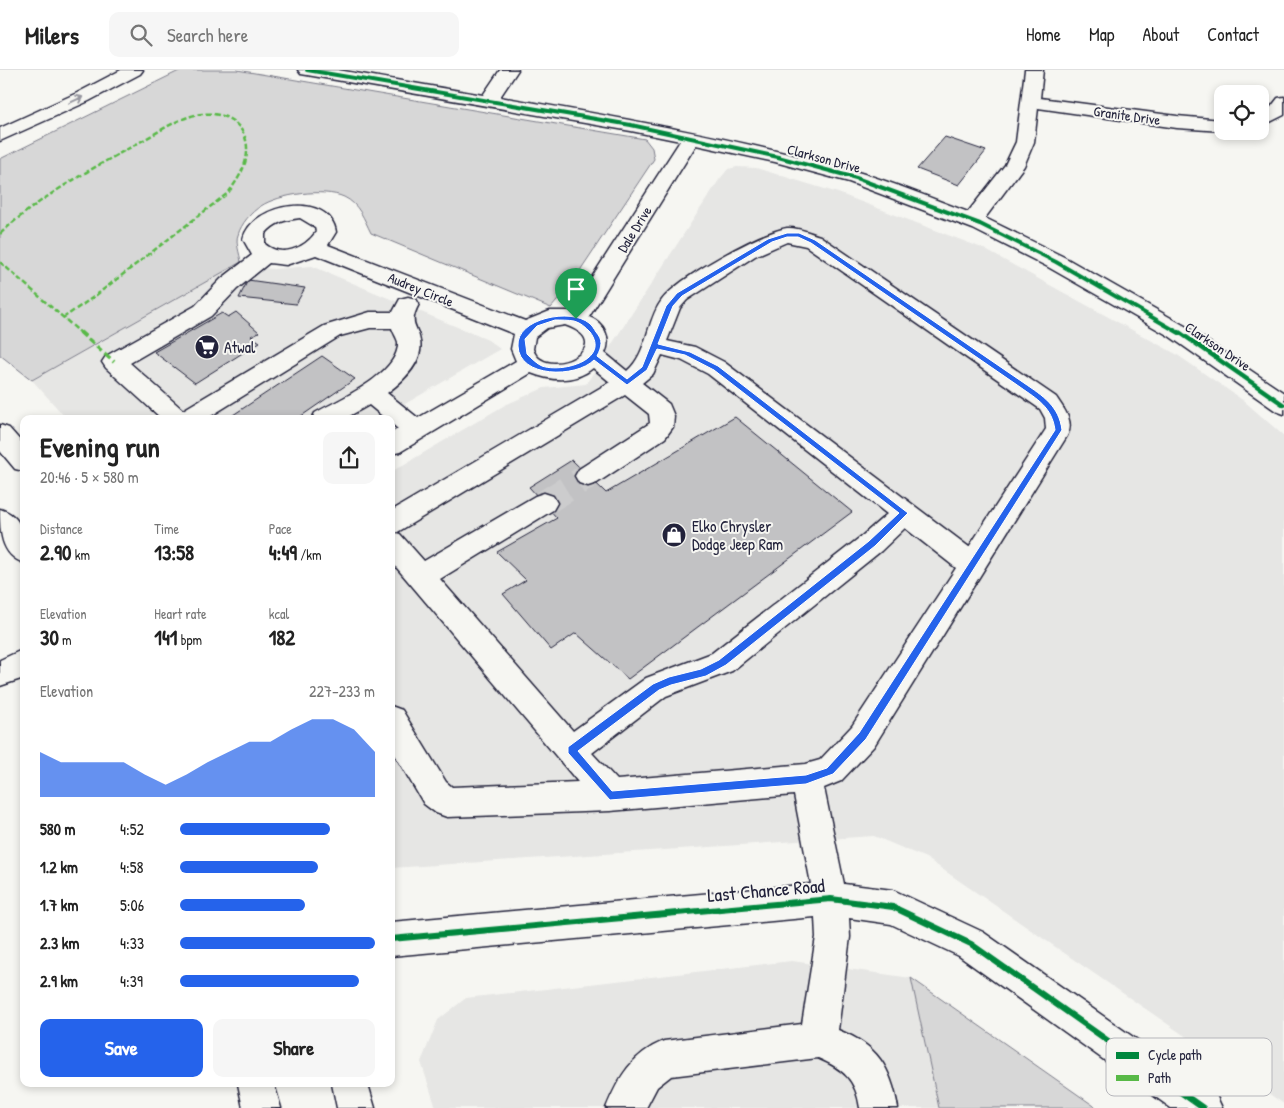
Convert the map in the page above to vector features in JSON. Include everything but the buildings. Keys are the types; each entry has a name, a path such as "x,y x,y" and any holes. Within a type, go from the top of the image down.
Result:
{"street":[{"path":"4,130 104,70"},
{"path":"4,130 83,97 134,70"},
{"name":"Clarkson Drive","path":"307,70 631,125 778,157 856,178 972,221 1056,262 1177,331 1284,405"},
{"path":"488,101 509,70"},
{"path":"972,221 1014,166 1024,142 1034,70"},
{"name":"Granite Drive","path":"1031,102 1194,124 1214,125"},
{"path":"1269,116 1278,111 1284,102"},
{"name":"Dale Drive","path":"576,319 691,138"},
{"path":"288,213 312,214 320,218 325,225 326,232 316,247 297,255 276,257 258,250 254,243 254,235 266,221 288,213"},
{"path":"395,522 627,383 644,368 670,306 679,295 770,240 787,235 799,235 813,241 1048,403 1057,418 1058,430 863,736 830,771 806,779 610,796 447,802 435,792 395,727"},
{"name":"Audrey Circle","path":"316,247 527,330"},
{"path":"174,415 114,362 203,311 229,284 267,254"},
{"path":"331,415 395,375 404,363 409,342 401,326 401,320 420,288"},
{"path":"566,317 576,319 587,324 598,339 598,348 586,363 564,371 540,368 530,363 524,356 521,347 522,338 527,330 544,320 566,317"},
{"path":"194,415 332,331 360,322 401,320"},
{"path":"654,346 687,354 716,368 972,565"},
{"path":"588,476 662,427 660,410 593,356"},
{"path":"395,442 530,363"},
{"path":"370,392 416,430"},
{"path":"0,434 20,457"},
{"path":"421,577 544,503"},
{"path":"572,750 656,687 669,681 703,673 722,662 872,543 905,513"},
{"path":"0,519 20,546"},
{"path":"395,547 610,796"},
{"path":"0,673 20,665"},
{"path":"806,779 831,899 833,937 818,1040"},
{"name":"Last Chance Road","path":"395,939 831,899 893,907 971,944 1106,1039"},
{"path":"625,1108 644,1074 664,1059 818,1040 846,1051 864,1066 876,1089 879,1108"},
{"path":"257,1087 262,1108"},
{"path":"351,1087 356,1108"},
{"name":"Last Chance Road","path":"1186,1096 1203,1108"}],"shaded area":[{"path":"181,70 237,70 645,139 652,148 654,159 569,287 551,308 371,233 354,204 344,197 325,193 302,194 279,198 269,202 250,215 241,227 237,238 241,262 32,380 0,355 0,159"},
{"path":"737,167 756,168 838,193 982,248 1176,354 1244,401 1284,436 1284,1104 1272,1096 1272,1038 1188,1038 926,858 874,836 395,868 395,470 505,405 544,388 586,384 728,169"},
{"path":"241,262 259,268 274,269 312,266 488,340 500,349 386,415 63,415 32,380"},
{"path":"792,961 911,978 939,1108 436,1108 421,1062 438,1020 466,998"},
{"path":"911,978 1097,1108 939,1108"}],"tunnel":[{"path":"544,503 588,476"}],"marked path":[{"path":"0,234 11,224 60,190 126,150 180,121 195,115 211,113 233,120 239,126 246,141 247,156 240,175 228,193 95,296 63,318"},
{"path":"0,262 114,362"}],"cycle path":[{"path":"307,70 631,125 778,157 856,178 980,224 1056,262 1177,331 1284,405"},
{"path":"395,939 831,899 893,907 971,944 1106,1039"},
{"path":"1186,1096 1203,1108"}],"place":[{"name":"Atwal","path":"207,347"},
{"name":"Elko Chrysler Dodge Jeep Ram","path":"674,535"}],"route":[{"path":"576,319 566,317 555,318 535,324 527,330 522,338 521,347 524,356 530,363 540,368 551,371 564,371 586,363 593,356 627,383 644,368 670,306 679,295 727,264 770,240 787,235 799,235 813,241 1048,403 1057,418 1058,430 863,736 830,771 806,779 610,796 572,750 656,687 669,681 703,673 722,662 872,543 905,513 716,368 687,354 654,346 644,368 627,383 593,356 598,348 598,339 594,331 587,324 576,319"}]}
